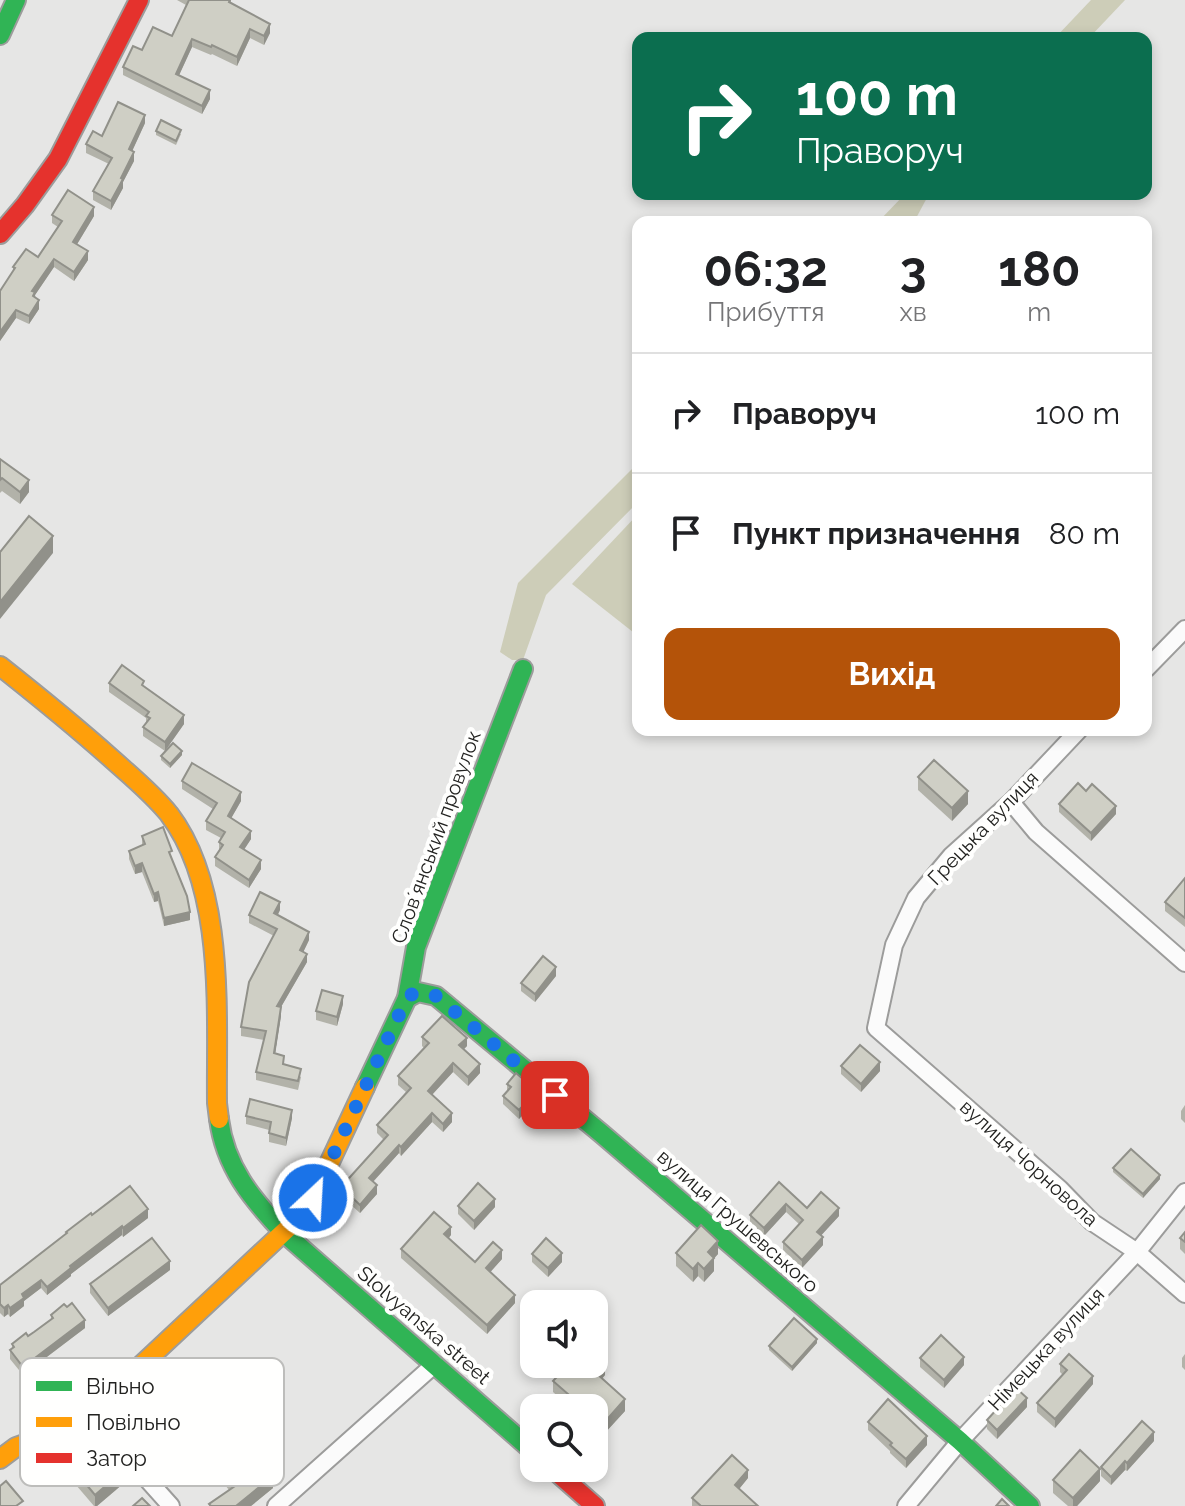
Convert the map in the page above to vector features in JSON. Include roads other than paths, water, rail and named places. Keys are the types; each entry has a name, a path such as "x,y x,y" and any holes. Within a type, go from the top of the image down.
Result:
{"street":[{"path":"0,35 16,0"},
{"path":"0,234 58,159 139,0"},
{"path":"1152,663 1185,629"},
{"name":"Slolvyanska street","path":"0,666 129,774 168,813 183,836 198,870 213,941 217,1103 227,1154 239,1179 284,1233 520,1440"},
{"name":"Словʼянський провулок","path":"149,1358 284,1233 303,1214 313,1198 407,998 416,947 523,669"},
{"name":"Грецька вулиця","path":"876,1028 894,945 916,898 951,856 1011,802 1072,736"},
{"path":"1011,802 1036,832 1185,963"},
{"name":"вулиця Грушевського","path":"407,998 418,992 436,996 960,1441 1030,1506"},
{"name":"вулиця Чорновола","path":"876,1028 1060,1189 1092,1222 1137,1252 1185,1294"},
{"name":"Німецька вулиця","path":"906,1506 960,1441 1137,1252 1185,1192"},
{"path":"276,1506 435,1364"},
{"path":"0,1459 20,1446"},
{"path":"568,1482 595,1506"},
{"path":"153,1486 171,1506"}]}
